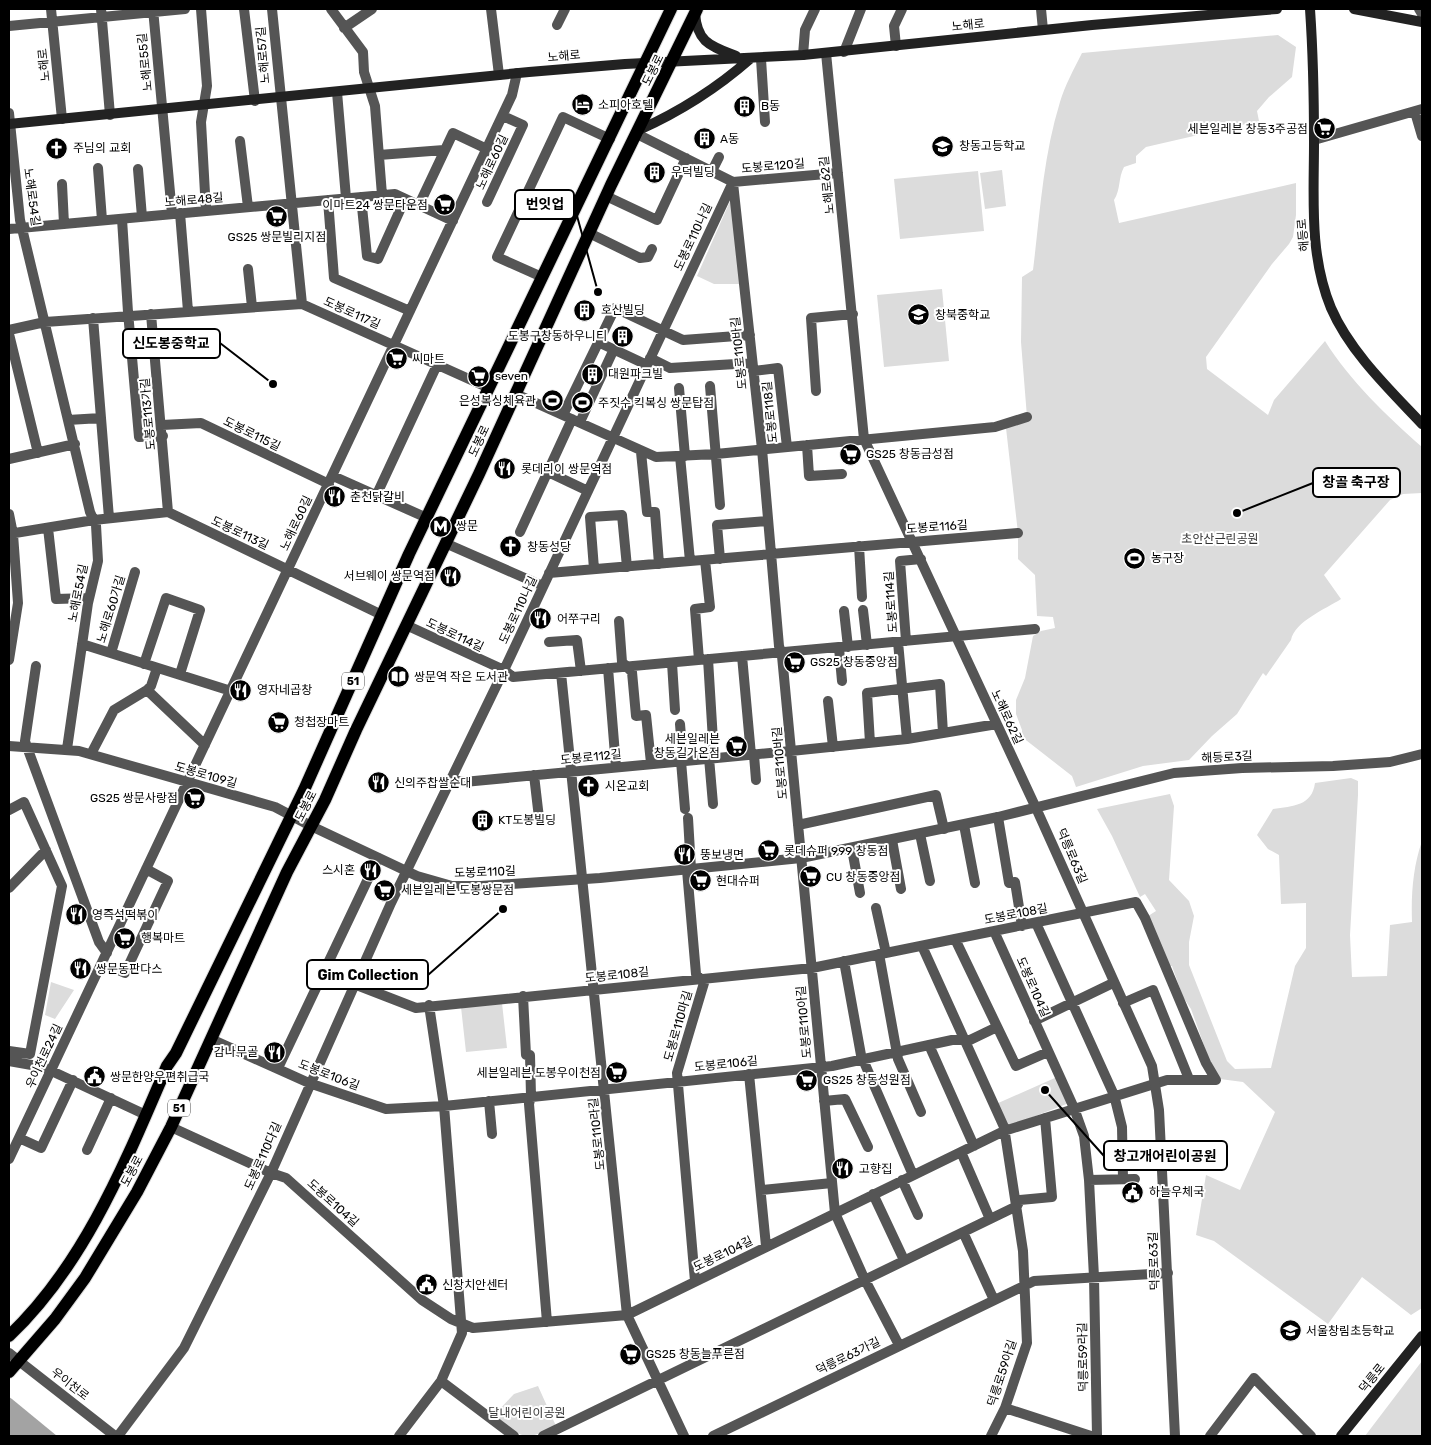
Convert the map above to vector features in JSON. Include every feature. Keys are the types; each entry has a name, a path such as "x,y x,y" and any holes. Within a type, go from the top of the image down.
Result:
{"main road":[{"name":"도봉로","path":"9,1336 21,1325 72,1261 106,1200 167,1066 215,974 313,772 427,518 671,9"},
{"name":"노해로","path":"9,120 62,119 110,115 517,73 672,61 756,59 844,52 1043,30 1277,9"},
{"name":"해등로","path":"1310,9 1314,140 1314,230 1320,272 1332,308 1364,362 1422,424"},
{"path":"1354,9 1422,22"},
{"name":"도봉로","path":"13,1367 55,1319 85,1278 137,1192 171,1126 283,881 311,826 516,394 606,196 696,11"},
{"path":"696,11 696,25 701,37 714,48 739,58"},
{"path":"638,132 669,117 756,59"},
{"name":"덕릉로","path":"1341,1436 1422,1336"}],"street":[{"name":"노해로","path":"51,9 62,119"},
{"path":"9,26 52,22 101,13 185,9"},
{"path":"201,9 208,86 201,122 206,211"},
{"path":"244,9 255,101"},
{"name":"노해로57길","path":"272,9 280,98"},
{"path":"331,9 363,52 364,72 375,106 382,195"},
{"path":"344,28 372,9"},
{"path":"492,9 499,75"},
{"path":"557,25 565,9"},
{"path":"803,55 805,30 815,9"},
{"path":"844,52 861,9"},
{"path":"896,46 894,26 902,9"},
{"path":"1040,9 1043,30"},
{"path":"1420,9 1422,14"},
{"name":"노해로55길","path":"153,10 162,110"},
{"path":"101,13 110,115"},
{"name":"노해로62길","path":"826,53 864,439 1036,808"},
{"path":"756,59 765,122"},
{"name":"노해로60길","path":"187,783 503,116 512,95 517,73"},
{"path":"337,92 346,198"},
{"path":"280,98 302,304"},
{"path":"162,110 188,311"},
{"path":"1314,140 1419,110 1422,136"},
{"name":"노해로60길","path":"487,202 523,125 503,116"},
{"path":"542,277 497,257 563,117 610,138"},
{"name":"노해로54길","path":"9,120 20,220 90,512 96,525 98,561 89,598 67,749"},
{"name":"도봉로120길","path":"638,132 733,182 838,173"},
{"name":"노해로60길","path":"419,206 453,133 487,149"},
{"path":"240,141 248,207"},
{"path":"379,155 444,150"},
{"path":"712,171 719,157"},
{"path":"606,196 658,220 686,158"},
{"path":"98,168 102,220"},
{"path":"138,169 142,217"},
{"name":"도봉로110나길","path":"408,872 733,182"},
{"name":"도봉로110바길","path":"733,182 762,449 779,646 801,858"},
{"path":"62,184 64,224"},
{"name":"노해로48길","path":"9,229 395,194 453,222"},
{"path":"361,197 367,256 378,259 405,199"},
{"path":"328,200 334,278 410,312"},
{"path":"122,219 139,437 162,431"},
{"path":"589,233 640,258 648,257 652,249"},
{"path":"248,269 252,307"},
{"name":"도봉로117길","path":"9,330 45,322 302,304 489,388"},
{"path":"520,532 572,419 598,342 615,308 683,340 750,335"},
{"name":"도봉로113가길","path":"151,314 168,512"},
{"path":"816,391 811,318 853,314"},
{"path":"93,318 109,518"},
{"path":"9,334 38,452"},
{"path":"598,342 648,362 670,368 753,367"},
{"path":"572,419 614,349"},
{"path":"376,496 437,365"},
{"name":"도봉로118길","path":"753,367 778,368 786,447"},
{"path":"710,386 720,505"},
{"path":"679,388 690,561"},
{"name":"도봉로118길","path":"516,394 641,452 656,457 716,454 864,439"},
{"path":"864,439 995,427 1027,417"},
{"path":"68,420 101,418"},
{"name":"도봉로115길","path":"162,431 201,423 331,480 376,496 427,518"},
{"path":"9,459 75,444"},
{"path":"807,445 809,476 842,474"},
{"path":"641,452 647,512 655,512 660,564"},
{"path":"548,472 588,491"},
{"path":"11,534 94,520 168,512"},
{"name":"도봉로113길","path":"168,512 382,615"},
{"path":"9,514 18,603 9,660"},
{"path":"594,569 590,518 622,515 627,567"},
{"path":"720,559 717,525 768,521"},
{"path":"48,528 56,599 89,598"},
{"name":"도봉로116길","path":"549,573 1018,533"},
{"path":"445,543 543,586"},
{"path":"859,546 862,597"},
{"path":"706,560 710,607 695,609 703,660 712,758 713,804"},
{"name":"도봉로114길","path":"902,690 900,561 921,560"},
{"name":"노해로60가길","path":"111,653 135,572"},
{"path":"144,664 166,598 200,610 180,674"},
{"path":"863,610 867,645"},
{"path":"842,682 844,611"},
{"path":"619,621 622,662 632,672 636,716 646,715 651,764"},
{"name":"도봉로114길","path":"406,626 504,670 513,677 957,636"},
{"path":"957,636 1035,629"},
{"path":"548,642 577,640 581,671"},
{"name":"노해로60가길","path":"82,644 230,691"},
{"path":"742,656 756,780"},
{"path":"672,663 675,710"},
{"path":"36,666 26,741 27,748 99,942 107,952"},
{"path":"91,754 114,710 147,690 151,686 157,668"},
{"path":"608,668 616,767"},
{"path":"561,672 582,879"},
{"path":"870,743 867,693 940,684 943,733"},
{"path":"147,690 205,745"},
{"path":"902,690 907,738"},
{"path":"828,701 832,747"},
{"path":"680,724 682,761"},
{"name":"도봉로112길","path":"452,779 464,782 832,747 943,733 996,724"},
{"name":"도봉로109길","path":"9,746 67,749 91,754 275,807 311,826"},
{"name":"해등로3길","path":"1036,808 1174,772 1390,762 1422,754"},
{"name":"도봉로110마길","path":"682,761 696,974 704,983 677,1073 695,1282"},
{"path":"534,775 539,818"},
{"name":"우이천로24길","path":"9,1159 187,783"},
{"path":"798,825 936,795 944,828"},
{"path":"9,810 24,802 62,886 30,1054 9,1051"},
{"name":"도봉로110길","path":"311,826 408,872 436,882 466,887 582,879 801,858 852,849 1036,808"},
{"name":"덕릉로63길","path":"1036,808 1113,983 1152,1066 1160,1110 1174,1436"},
{"path":"998,817 1009,883 1015,882 1022,926"},
{"path":"964,825 975,883"},
{"path":"920,834 930,881"},
{"path":"892,840 901,889"},
{"path":"852,849 860,893"},
{"path":"9,888 46,850"},
{"path":"278,1068 378,858"},
{"name":"도봉로110아길","path":"801,858 835,1213 864,1278 899,1345"},
{"path":"102,962 125,973 168,880 146,869"},
{"name":"도봉로110다길","path":"116,1436 184,1348 270,1173 354,984 408,872"},
{"name":"도봉로110라길","path":"582,879 595,990 627,1315 684,1436"},
{"path":"1083,913 1136,902 1145,918 1206,1063 1216,1080 1167,1080 1155,1084"},
{"path":"876,908 897,1052 921,1112"},
{"name":"도봉로108길","path":"354,984 416,1008 429,1005 812,968 1083,913"},
{"path":"1036,923 1114,1095 1122,1127 1123,1179"},
{"name":"도봉로104길","path":"994,931 1074,1108 1084,1136 1089,1180 1094,1277"},
{"path":"955,939 1016,1066 1048,1052"},
{"path":"922,946 1004,1131 1023,1250 1025,1286"},
{"path":"844,961 863,1059 913,1176"},
{"path":"1034,1021 1113,983"},
{"path":"1123,1004 1153,990 1189,1079"},
{"path":"523,996 526,1055 530,1055 531,1096 529,1104 547,1322"},
{"path":"399,1436 441,1381 462,1333 463,1324 444,1106 429,1005"},
{"path":"963,1042 997,1026"},
{"name":"도봉로106길","path":"211,1039 309,1083 386,1108 444,1106 820,1067 952,1040 963,1042"},
{"path":"929,1045 974,1146"},
{"path":"9,1061 51,1071 146,1115"},
{"name":"도봉로104길","path":"749,1074 766,1246"},
{"path":"19,1138 40,1148 73,1080"},
{"name":"도봉로104길","path":"171,1126 270,1173 286,1178 422,1300 450,1319 473,1328 627,1315 1004,1131 1114,1095 1155,1084"},
{"path":"87,1150 111,1098"},
{"path":"824,1101 845,1099 868,1147"},
{"path":"489,1100 492,1134"},
{"path":"542,1436 864,1278 990,1219 1016,1206 1020,1200 1052,1197 1044,1118"},
{"path":"961,1152 990,1219"},
{"path":"1089,1180 1134,1179"},
{"path":"902,1180 918,1215"},
{"path":"761,1190 832,1183"},
{"path":"873,1194 904,1260"},
{"path":"962,1232 994,1300"},
{"name":"덕릉로63가길","path":"713,1436 1034,1281 1168,1273"},
{"name":"덕릉로59라길","path":"1094,1277 1097,1436"},
{"name":"덕릉로59아길","path":"991,1436 1005,1408 1027,1343 1025,1286"},
{"name":"우이천로","path":"9,1353 13,1367 116,1436"},
{"path":"1210,1436 1254,1378 1311,1436"},
{"path":"441,1381 514,1436"},
{"path":"1005,1408 1064,1432 1091,1436"}],"green space":[{"name":"초안산근린공원","path":"1278,35 1296,47 1292,77 1269,97 1257,111 1259,121 1146,147 1136,156 1136,163 1124,167 1122,171 1118,192 1114,200 1119,223 1296,183 1296,215 1293,237 1206,357 1207,369 1268,415 1274,400 1325,341 1357,384 1422,447 1422,493 1403,494 1390,500 1324,575 1341,599 1312,616 1298,627 1266,676 1263,673 1237,714 1189,760 1143,766 1076,787 1072,776 1022,737 1022,730 1016,714 1016,700 1025,678 1033,636 1041,631 1055,628 1053,617 1037,616 1035,575 1018,559 1018,533 1006,428 1027,417 1021,342 1022,277 1033,270 1043,186 1054,123 1064,89 1082,53"},
{"path":"1002,170 1006,206 985,209 980,173"},
{"path":"978,171 984,231 900,239 894,179"},
{"path":"731,199 741,284 714,284 697,276"},
{"path":"942,289 949,361 884,367 877,295"},
{"path":"1351,778 1358,781 1350,935 1352,977 1387,976 1390,925 1412,922 1413,881 1422,841 1422,1308 1411,1315 1362,1277 1328,1324 1214,1241 1196,1235 1206,1175 1240,1190 1275,1112 1243,1082 1220,1079 1210,1062 1191,1009 1183,997 1172,966 1167,966 1145,918 1156,911 1145,894 1140,897 1112,836 1097,809 1170,794 1174,806 1169,880 1189,901 1194,916 1189,942 1189,965 1227,1061 1235,1069 1271,1068 1295,966 1306,948 1306,903 1281,904 1279,855 1268,849 1257,835 1273,809 1294,806 1306,801 1313,791 1315,783"},
{"path":"51,982 74,990 55,1019 45,1015"},
{"path":"502,1003 507,1048 466,1052 461,1007"},
{"path":"1057,1077 1069,1103 1007,1127 996,1104"},
{"path":"1422,1361 1422,1436 1365,1436"},
{"name":"달내어린이공원","path":"538,1386 556,1426 536,1435 523,1435 517,1433 494,1415 514,1394"}],"shaded area":[{"path":"9,1397 12,1399 57,1436 9,1436"}],"place":[{"name":"소피아호텔","path":"582,105"},
{"name":"B동","path":"745,106"},
{"name":"세븐일레븐 창동3주공점","path":"1324,129"},
{"name":"A동","path":"704,139"},
{"name":"창동고등학교","path":"943,146"},
{"name":"주님의 교회","path":"57,148"},
{"name":"우덕빌딩","path":"655,172"},
{"name":"이마트24 쌍문타운점","path":"444,205"},
{"name":"GS25 쌍문빌리지점","path":"277,216"},
{"name":"번잇업","path":"598,292"},
{"name":"호산빌딩","path":"585,310"},
{"name":"창북중학교","path":"919,315"},
{"name":"도봉구창동하우니티","path":"623,336"},
{"name":"씨마트","path":"396,359"},
{"name":"대원파크빌","path":"592,374"},
{"name":"seven","path":"479,376"},
{"name":"신도봉중학교","path":"273,384"},
{"name":"은성복싱체육관","path":"552,401"},
{"name":"주짓수 킥복싱 쌍문탑점","path":"582,403"},
{"name":"GS25 창동금성점","path":"850,454"},
{"name":"롯데리이 쌍문역점","path":"505,469"},
{"name":"춘천닭갈비","path":"334,497"},
{"name":"창골 축구장","path":"1237,513"},
{"name":"쌍문","path":"440,526"},
{"name":"창동성당","path":"511,547"},
{"name":"농구장","path":"1135,558"},
{"name":"서브웨이 쌍문역점","path":"451,576"},
{"name":"어쭈구리","path":"541,619"},
{"name":"GS25 창동중앙점","path":"794,662"},
{"name":"쌍문역 작은 도서관","path":"398,677"},
{"name":"영자네곱창","path":"241,690"},
{"name":"청첩장마트","path":"278,722"},
{"name":"세븐일레븐 창동길가온점","path":"736,746"},
{"name":"신의주찹쌀순대","path":"378,783"},
{"name":"시온교회","path":"589,786"},
{"name":"GS25 쌍문사랑점","path":"194,798"},
{"name":"KT도봉빌딩","path":"482,820"},
{"name":"롯데슈퍼 999 창동점","path":"768,851"},
{"name":"뚱보냉면","path":"684,855"},
{"name":"스시혼","path":"371,870"},
{"name":"CU 창동중앙점","path":"810,877"},
{"name":"현대슈퍼","path":"700,881"},
{"name":"세븐일레븐 도봉쌍문점","path":"385,890"},
{"name":"Gim Collection","path":"503,909"},
{"name":"영즉석떡볶이","path":"76,915"},
{"name":"행복마트","path":"125,938"},
{"name":"쌍문동판다스","path":"80,969"},
{"name":"감나무골","path":"274,1052"},
{"name":"세븐일레븐 도봉우이천점","path":"617,1073"},
{"name":"쌍문한양우편취급국","path":"94,1077"},
{"name":"GS25 창동성원점","path":"807,1080"},
{"name":"창고개어린이공원","path":"1045,1090"},
{"name":"고향집","path":"843,1169"},
{"name":"하늘우체국","path":"1133,1192"},
{"name":"신창치안센터","path":"426,1285"},
{"name":"서울창림초등학교","path":"1290,1331"},
{"name":"GS25 창동늘푸른점","path":"630,1354"}]}
